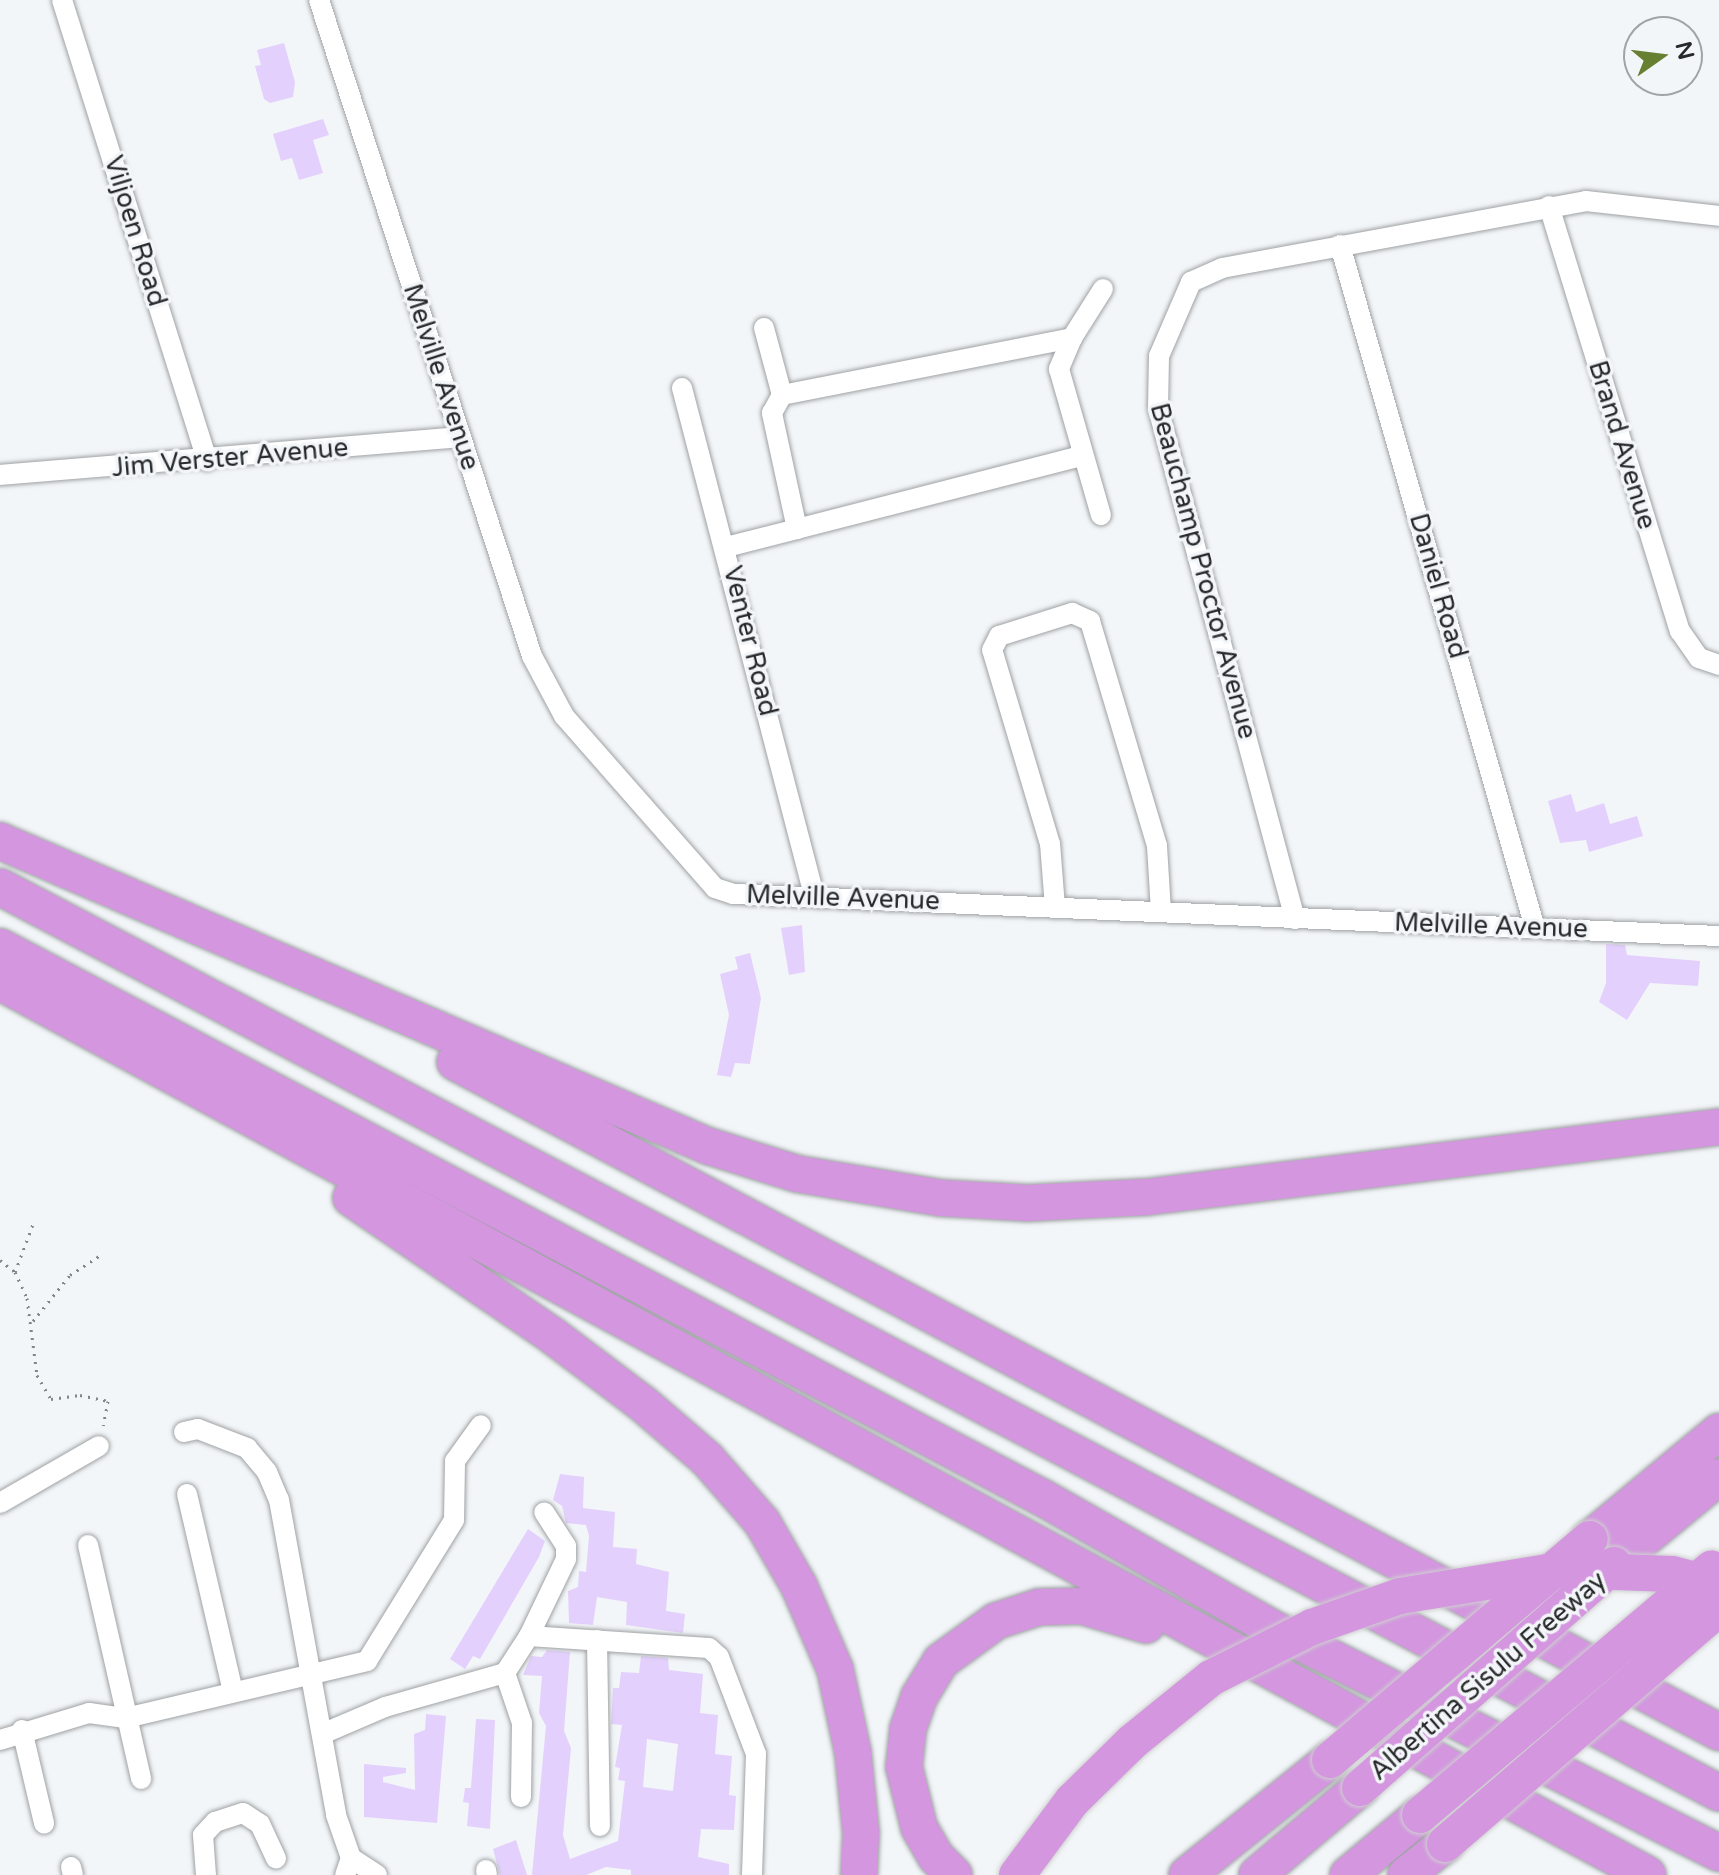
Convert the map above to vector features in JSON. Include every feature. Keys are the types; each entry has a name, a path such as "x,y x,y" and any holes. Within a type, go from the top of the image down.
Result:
{"highway":[{"path":"0,841 708,1146 798,1174 941,1198 1028,1203 1147,1197 1719,1127"},
{"path":"0,887 1719,1793"},
{"path":"165,914 631,1151 1719,1732"},
{"path":"0,947 1029,1491 1270,1627 1719,1853"},
{"path":"0,982 1348,1717 1648,1875"},
{"path":"181,1082 553,1336 707,1459 762,1522 799,1586 835,1669 853,1753 861,1833 859,1875"},
{"path":"1187,1875 1330,1760 1719,1432"},
{"name":"Albertina Sisulu Freeway","path":"1257,1875 1624,1555 1719,1477"},
{"path":"1348,1875 1719,1562"},
{"path":"1017,1875 1072,1801 1132,1742 1211,1678 1312,1627 1400,1596 1560,1570 1672,1574 1719,1586"},
{"path":"954,1875 936,1857 908,1798 908,1729 919,1697 941,1661 996,1621 1039,1607 1082,1606 1138,1621 1348,1717"},
{"path":"1406,1875 1434,1856 1719,1608"},
{"path":"1509,1801 1617,1875"}],"street":[{"name":"Viljoen Road","path":"62,0 207,461"},
{"name":"Melville Avenue","path":"319,0 532,656 564,716 715,888 733,894 814,895 1719,936"},
{"name":"Beauchamp Proctor Avenue","path":"1295,919 1155,392 1159,356 1191,282 1222,268 1549,206 1609,202 1719,216"},
{"name":"Brand Avenue","path":"1549,206 1680,631 1699,658 1719,665"},
{"name":"Daniel Road","path":"1340,245 1535,928"},
{"path":"1101,515 1081,456 1059,369 1072,338 1103,289"},
{"path":"764,328 782,395"},
{"path":"797,529 773,429 775,402 782,395 1072,338"},
{"name":"Venter Road","path":"682,388 726,547 814,895"},
{"name":"Jim Verster Avenue","path":"0,475 207,461 460,437"},
{"path":"726,547 1081,456"},
{"path":"1055,907 1050,844 992,650 999,636 1072,613 1090,621 1160,857 1161,912"},
{"path":"0,1740 22,1730 89,1713 126,1718 312,1672 361,1664 374,1655 454,1520 455,1461 481,1425"},
{"path":"184,1432 198,1429 228,1438 247,1448 267,1472 285,1524 336,1815 348,1866 377,1875"},
{"path":"0,1503 99,1446"},
{"path":"187,1494 233,1691"},
{"path":"322,1734 385,1707 505,1673 529,1636 566,1559 566,1546 544,1512"},
{"path":"88,1545 141,1779"},
{"path":"529,1636 709,1648 719,1657 758,1767 752,1875"},
{"path":"597,1640 600,1826"},
{"path":"505,1673 522,1723 521,1797"},
{"path":"22,1730 44,1823"},
{"path":"206,1875 203,1835 215,1822 243,1813 260,1824 276,1859"}],"path":[{"path":"15,1272 33,1224"},
{"path":"33,1321 70,1275 101,1255"},
{"path":"0,1260 15,1272 33,1321 37,1375 51,1399 80,1395 108,1401 99,1446"}],"building":[{"path":"284,43 295,82 293,97 270,103 264,99 255,66 261,65 257,50"},
{"path":"323,119 329,135 313,140 323,173 299,180 292,158 281,161 273,134"},
{"path":"1571,794 1576,812 1604,803 1610,824 1637,816 1643,836 1589,852 1586,840 1560,843 1548,801"},
{"path":"802,925 805,972 789,975 781,928"},
{"path":"1606,944 1625,945 1627,955 1700,961 1698,986 1650,983 1627,1020 1599,1002 1606,983"},
{"path":"750,953 761,998 750,1064 735,1063 731,1077 717,1075 729,1015 720,974 738,969 735,957"},
{"path":"560,1474 584,1477 583,1508 615,1512 613,1547 637,1549 636,1564 669,1572 666,1611 685,1614 683,1633 626,1625 627,1602 597,1597 593,1625 569,1623 568,1591 578,1587 579,1571 586,1572 589,1536 586,1525 566,1523 562,1506 553,1500"},
{"path":"528,1529 545,1541 539,1557 480,1659 473,1656 465,1669 450,1659"},
{"path":"547,1650 570,1652 564,1731 571,1748 563,1835 570,1859 618,1841 625,1781 618,1780 620,1768 615,1767 622,1725 611,1724 613,1688 619,1688 621,1672 639,1673 641,1656 668,1658 669,1670 703,1674 700,1713 718,1715 715,1754 732,1756 729,1795 736,1796 734,1830 701,1829 698,1857 729,1864 729,1875 631,1875 631,1870 606,1867 586,1875 532,1875 546,1726 539,1713 542,1676 523,1675 531,1656 542,1657","holes":["647,1739 678,1744 673,1791 643,1787"]},
{"path":"426,1714 446,1716 437,1823 364,1817 364,1764 406,1768 406,1773 383,1777 383,1782 415,1790 414,1734 425,1730"},
{"path":"476,1719 495,1720 490,1829 467,1826 469,1803 463,1802 465,1788 471,1788"},
{"path":"516,1840 527,1875 500,1875 493,1849"}]}
